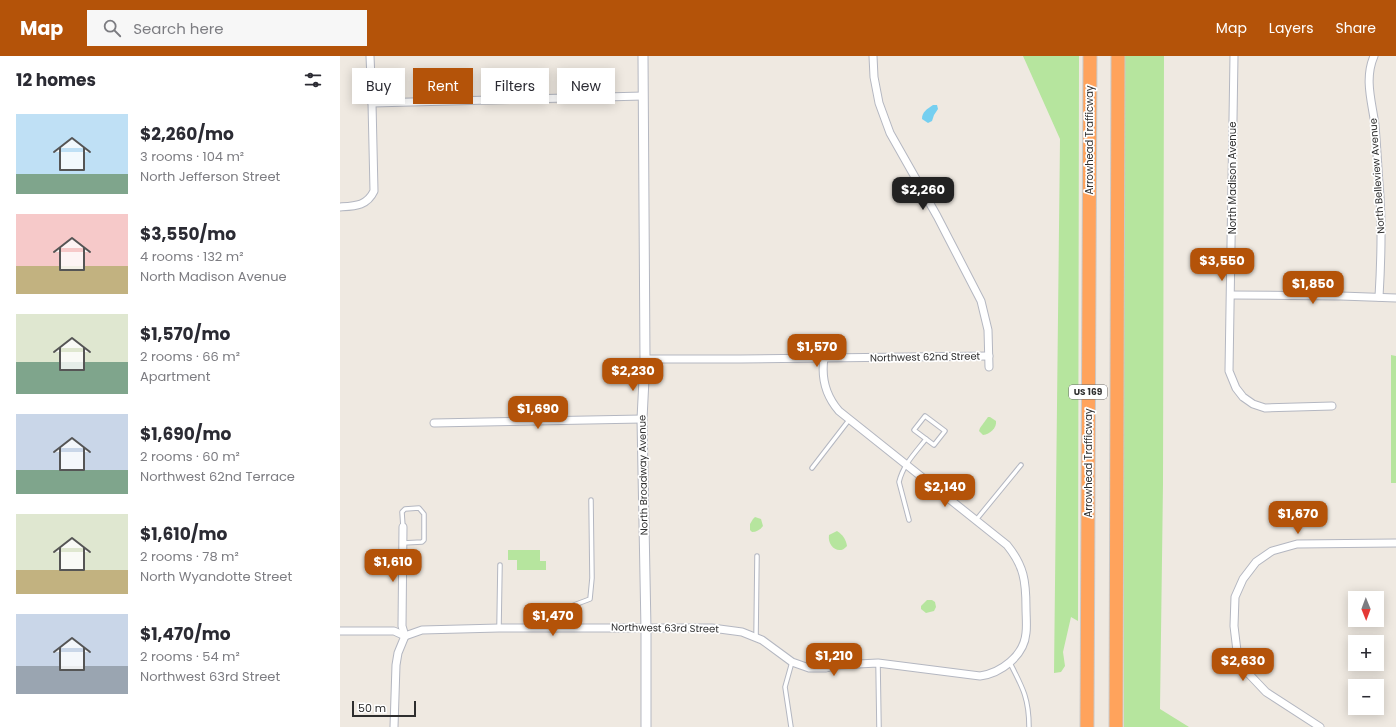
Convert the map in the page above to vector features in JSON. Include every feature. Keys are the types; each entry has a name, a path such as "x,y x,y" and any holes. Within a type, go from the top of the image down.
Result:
{"highway":[{"name":"Arrowhead Trafficway","path":"1087,727 1090,56"},
{"name":"US 169","path":"1116,727 1118,56"}],"street":[{"path":"370,56 371,68"},
{"name":"North Broadway Avenue","path":"643,56 645,359 642,419 646,629 646,727"},
{"path":"873,56 876,88 885,122 893,140 937,216 974,287 985,315 988,330 989,367"},
{"name":"North Madison Avenue","path":"1234,56 1230,371 1233,382 1239,393 1248,401 1265,408 1332,406"},
{"name":"North Belleview Avenue","path":"1374,56 1370,71 1369,88 1375,126 1380,196 1381,242 1379,297"},
{"path":"405,102 643,96"},
{"path":"340,207 363,204 368,201 374,191 372,104"},
{"path":"1231,296 1396,298"},
{"name":"Northwest 62nd Street","path":"645,359 989,356"},
{"path":"824,358 823,377 828,396 839,411 1007,545 1018,561 1024,575 1026,586 1026,634 1020,650 1010,663"},
{"path":"434,423 642,419"},
{"path":"394,727 396,665 398,653 405,636 402,626 403,527"},
{"path":"1320,727 1266,692 1248,673 1238,651 1234,626 1235,597 1244,579 1256,562 1272,551 1297,544 1396,543"},
{"name":"Northwest 63rd Street","path":"340,632 394,632 405,636 422,630 500,628 568,627 720,629 742,632 762,640 792,662 814,669 878,663 980,676 992,673 1010,663"}],"lane":[{"path":"925,416 945,431 934,445 926,439 914,430 925,416"},
{"path":"812,468 849,420"},
{"path":"909,520 899,482 905,465 926,439"},
{"path":"976,520 1021,465"},
{"path":"568,627 568,611 574,606 590,599 592,578 591,500"},
{"path":"402,543 422,542 424,540 424,514 419,508 405,509 402,512 403,527"},
{"path":"756,638 757,556"},
{"path":"500,564 500,628"},
{"path":"791,727 785,687 792,662"},
{"path":"878,663 879,727"},
{"path":"1010,663 1024,690 1029,711 1029,727"}],"green space":[{"path":"1023,56 1079,56 1078,621 1071,617 1063,652 1065,666 1061,672 1054,673 1060,139"},
{"path":"1124,56 1164,56 1163,484 1160,709 1189,727 1124,727"},
{"path":"1391,355 1396,356 1396,483 1391,483"},
{"path":"988,417 996,421 996,424 990,432 983,435 979,431"},
{"path":"755,517 761,519 763,526 761,529 752,532 750,530 750,524"},
{"path":"837,531 846,541 847,546 841,550 834,548 829,539 829,535"},
{"path":"508,550 540,550 540,561 546,561 546,570 517,570 517,560 508,560"},
{"path":"927,600 932,600 935,602 936,607 934,611 926,613 921,609 921,606"}],"water":[{"path":"933,105 937,105 938,109 932,121 928,123 922,119 922,117 925,111"}]}
